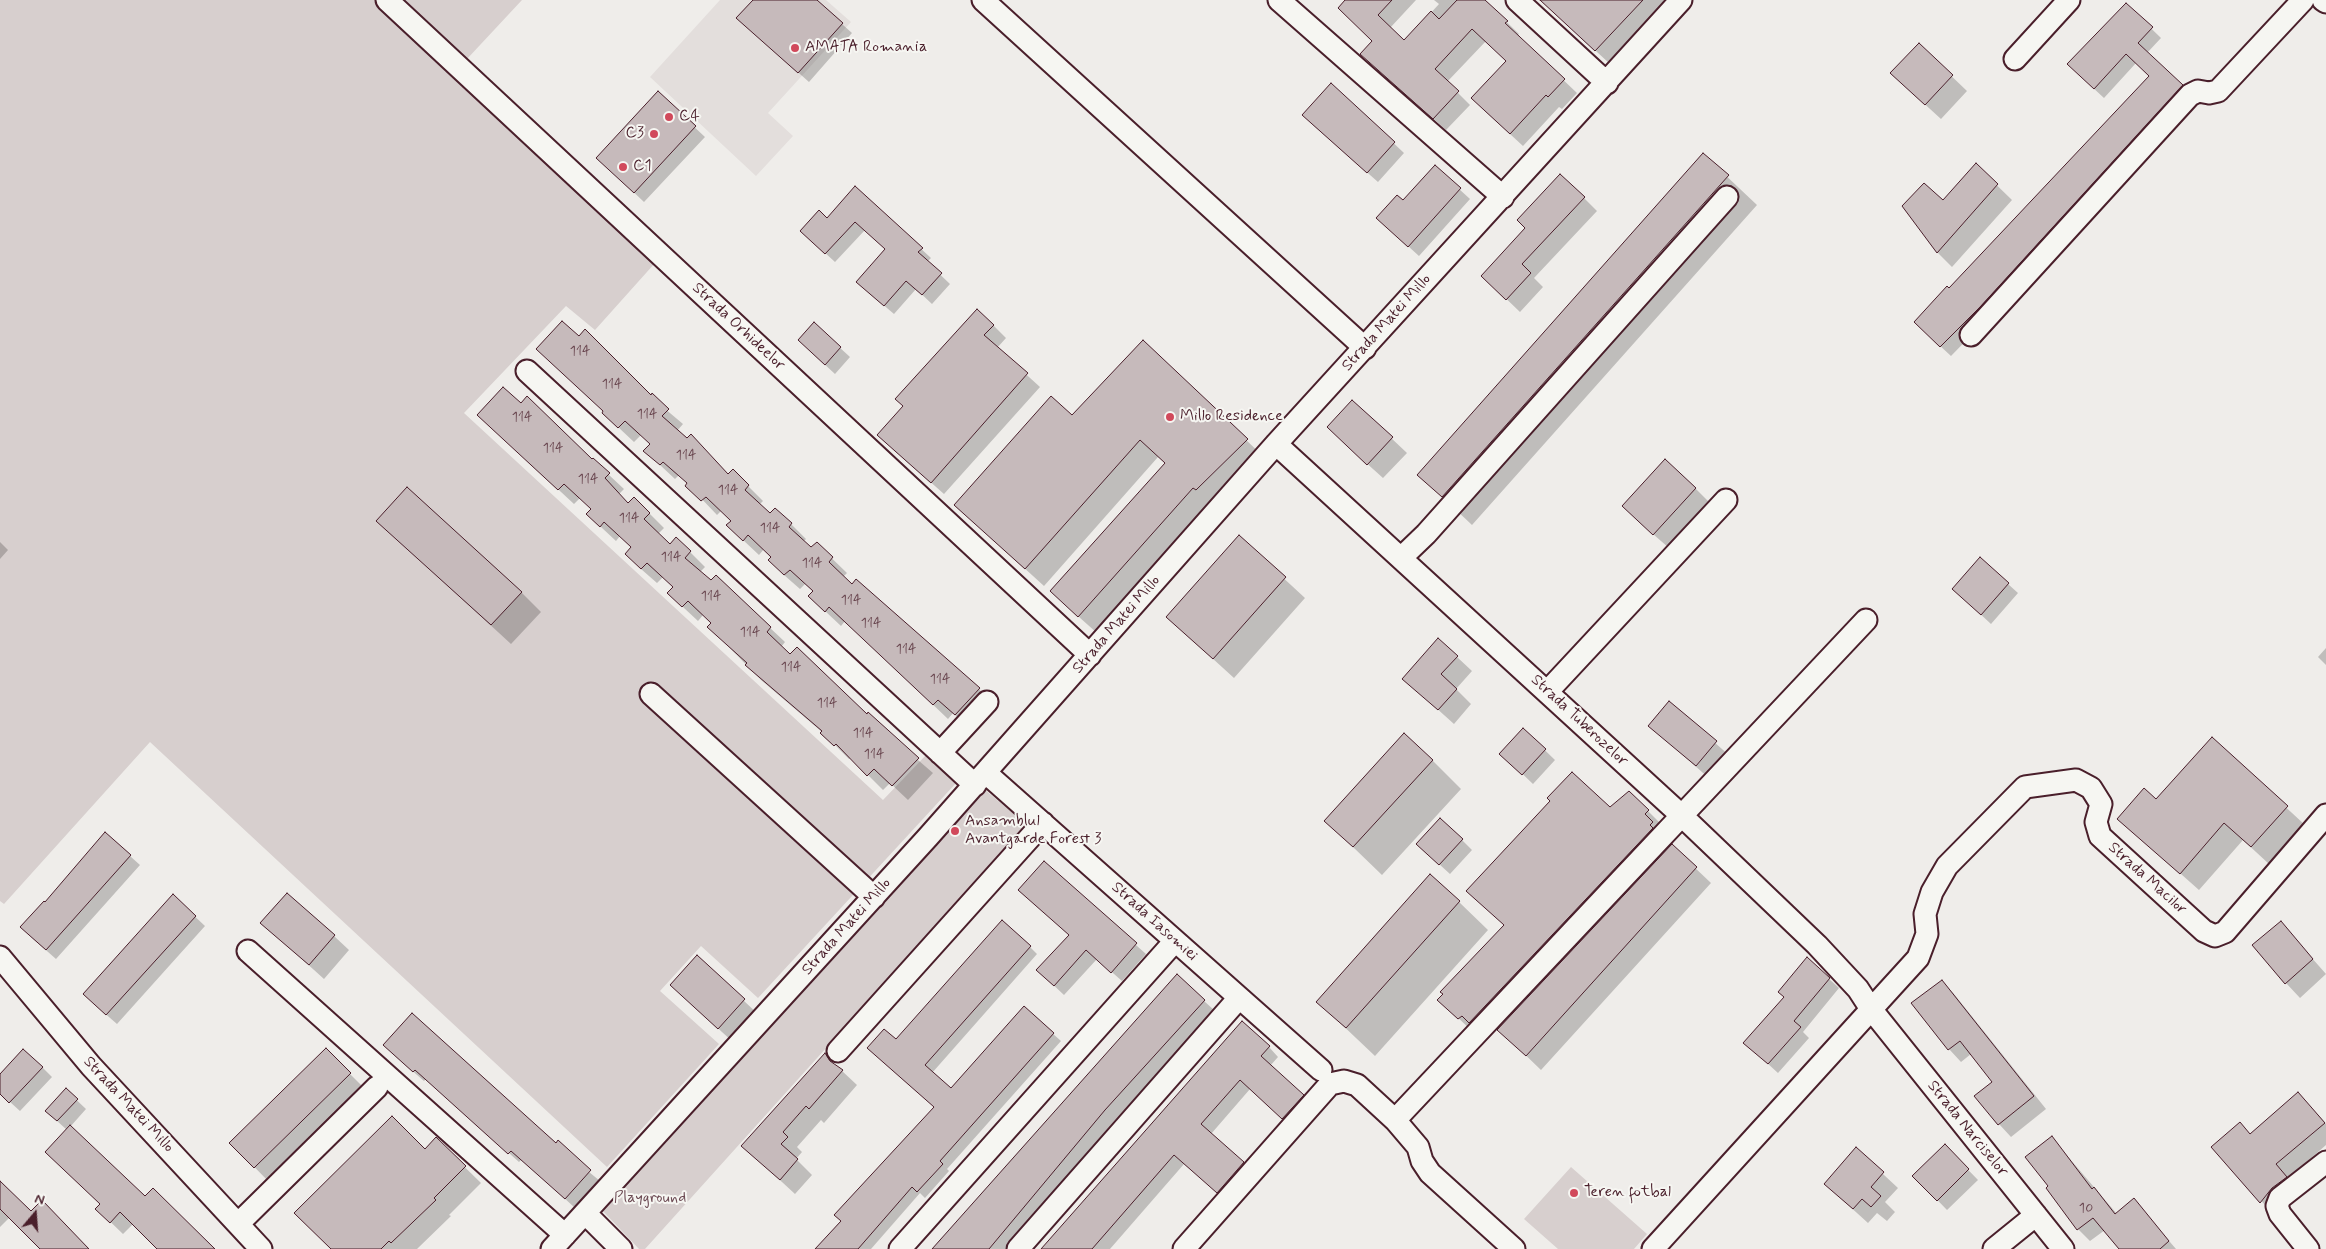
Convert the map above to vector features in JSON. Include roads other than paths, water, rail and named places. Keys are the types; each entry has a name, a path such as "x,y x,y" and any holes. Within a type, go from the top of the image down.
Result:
{"street":[{"name":"Strada Orhideelor","path":"387,0 1090,655"},
{"path":"984,0 1365,348"},
{"path":"1279,0 1503,197"},
{"path":"1517,0 1607,83"},
{"name":"Strada Matei Millo","path":"559,1242 874,897 1276,444 1681,0"},
{"path":"2015,59 2069,0"},
{"path":"1971,335 2190,95 2198,91 2210,93 2218,91 2303,0"},
{"path":"1401,558 1426,534 1727,197"},
{"name":"Strada Iasomiei","path":"527,371 940,753 1043,823 1326,1077"},
{"name":"Strada Tuberozelor","path":"1276,444 1681,815 1817,945 1858,989 1870,1009"},
{"path":"1547,692 1726,500"},
{"path":"1395,1120 1866,620"},
{"path":"651,694 874,897"},
{"path":"940,753 987,702"},
{"name":"Strada Macilor","path":"1870,1009 1918,958 1927,934 1925,914 1932,892 1947,866 2026,787 2076,780 2091,788 2101,804 2096,822 2100,836 2204,931 2215,936 2225,932 2326,815"},
{"path":"838,1051 1043,823"},
{"path":"900,1249 1175,941"},
{"path":"248,951 559,1242"},
{"name":"Strada Matei Millo","path":"0,957 91,1066 261,1249"},
{"path":"1018,1249 1239,998"},
{"path":"1653,1249 1870,1009"},
{"name":"Strada Narciselor","path":"1870,1009 2063,1249"},
{"path":"1184,1249 1326,1077 1357,1085 1395,1120 1418,1147 1422,1161 1430,1172 1514,1249"},
{"path":"238,1224 377,1087"},
{"path":"2308,1249 2280,1214 2277,1206 2280,1198 2326,1162"},
{"path":"585,1213 621,1249"},
{"path":"1994,1249 2036,1215"}],"place":[{"name":"AMATA Romania","path":"795,48"},
{"name":"C4","path":"669,117"},
{"name":"C3","path":"654,134"},
{"name":"C1","path":"623,167"},
{"name":"Millo Residence","path":"1170,417"},
{"name":"Ansamblul Avantgarde Forest 3","path":"955,831"},
{"name":"Teren fotbal","path":"1574,1193"}],"park label":[{"name":"Playground","path":"650,1199"}]}
